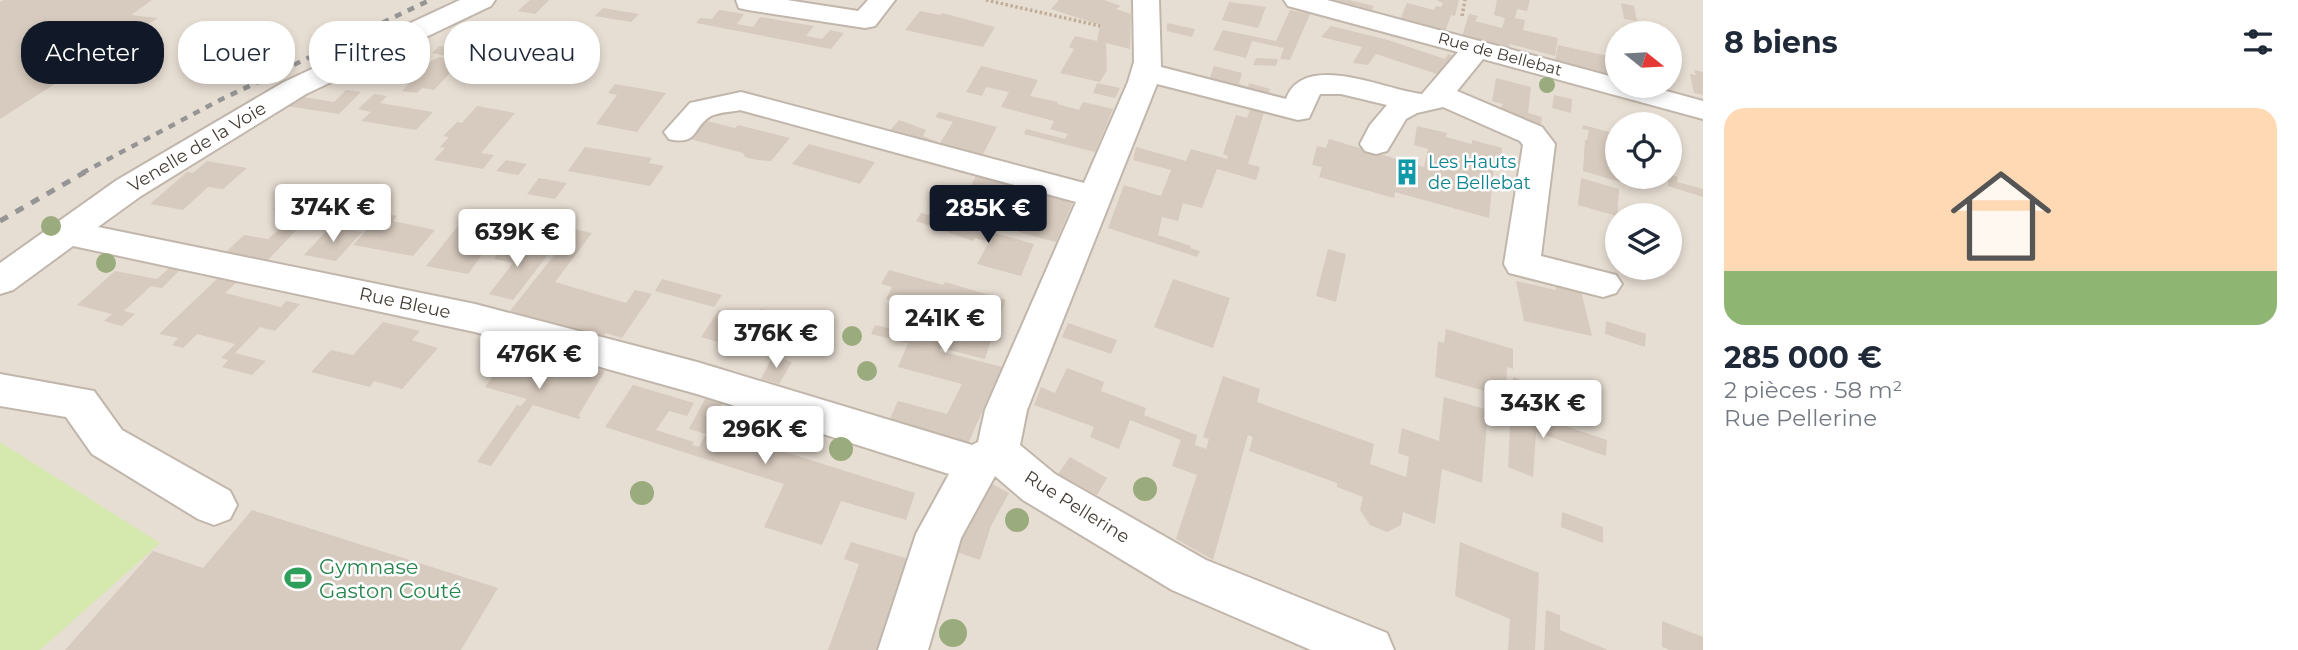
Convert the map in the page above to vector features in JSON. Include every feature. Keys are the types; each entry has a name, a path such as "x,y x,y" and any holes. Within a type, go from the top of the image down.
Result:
{"street":[{"name":"Venelle de la Voie","path":"0,281 128,188 295,88 482,0"},
{"path":"903,650 939,534 987,458 1145,72 1146,0"},
{"name":"Rue de Bellebat","path":"1297,0 1703,110"},
{"path":"748,2 874,10"},
{"path":"1376,144 1388,118 1401,108 1428,99 1478,47"},
{"path":"1145,72 1298,111 1304,91 1313,84 1335,84 1428,99 1531,134 1539,144 1522,264 1603,284"},
{"path":"680,132 701,109 741,101 1096,197"},
{"name":"Rue Bleue","path":"69,233 475,318 987,458"},
{"path":"0,390 79,403 107,442 214,505"},
{"name":"Rue Pellerine","path":"987,458 1189,575 1369,650"}],"path":[{"path":"986,0 1100,26"}],"shaded area":[{"path":"0,0 1703,0 1703,650 0,650"}],"green space":[{"path":"0,442 160,543 40,650 0,650"}],"building":[{"path":"152,0 131,15 158,18 153,21 21,21 21,84 55,84 0,119 0,2"},
{"path":"530,0 549,0 535,14 518,11"},
{"path":"1059,0 1104,0 1121,6 1116,9 1131,14 1130,49 1106,43 1107,70 1100,82 1060,73 1074,49 1069,47 1075,36 1097,41 1100,25 1051,9"},
{"path":"1335,0 1349,0 1374,6 1372,10"},
{"path":"1436,0 1459,0 1455,16 1451,15 1445,32 1400,20 1407,3 1434,10 1443,3"},
{"path":"1497,0 1530,0 1527,11 1517,9 1515,18 1525,20 1523,30 1558,38 1555,56 1510,44 1509,48 1462,36 1469,14 1478,16 1475,21 1502,28 1505,18 1494,15"},
{"path":"1229,2 1266,7 1258,28 1222,20"},
{"path":"1621,3 1634,6 1637,21 1624,19"},
{"path":"603,8 639,14 631,22 595,16"},
{"path":"719,10 744,14 737,24 753,27 760,17 814,26 806,36 822,39 830,30 844,33 831,49 696,23 700,18 712,19"},
{"path":"1290,10 1310,14 1290,60 1280,59 1284,48 1252,41 1246,58 1213,50 1223,30 1276,41"},
{"path":"920,11 940,15 942,13 995,27 983,47 905,30"},
{"path":"1167,23 1195,29 1192,37 1167,31"},
{"path":"1331,26 1388,40 1445,59 1448,54 1457,57 1443,76 1376,54 1368,65 1353,63 1362,47 1321,37"},
{"path":"1558,45 1605,55 1605,73 1555,60"},
{"path":"439,46 444,47 444,56 432,53"},
{"path":"444,58 444,79 434,90 422,88 417,93 402,91 409,84 430,84 431,61"},
{"path":"1256,58 1278,59 1276,66 1253,65"},
{"path":"981,66 1038,80 1030,96 1079,110 1083,102 1113,109 1095,152 1024,134 1026,129 1065,139 1068,134 1050,129 1054,121 1001,107 1009,92 986,87 982,96 966,92"},
{"path":"1214,66 1242,73 1239,84 1248,87 1249,83 1270,89 1267,97 1208,83"},
{"path":"1694,70 1703,72 1703,95 1694,93 1690,74 1696,75"},
{"path":"1496,78 1531,87 1528,113 1542,117 1540,133 1498,112 1503,104 1492,101"},
{"path":"1097,83 1120,88 1115,98 1093,93"},
{"path":"615,84 666,93 637,132 596,124 617,95 608,93"},
{"path":"346,90 361,92 339,114 286,106 303,97 334,102"},
{"path":"374,94 387,96 380,103 433,112 416,130 361,121 371,112 358,109"},
{"path":"1554,95 1572,99 1571,113 1552,108"},
{"path":"477,106 515,113 481,153 494,155 483,169 434,160 445,148 440,147 449,137 443,136 457,122 462,123"},
{"path":"1266,106 1248,164 1260,167 1256,180 1217,169 1202,208 1183,203 1178,221 1162,217 1158,235 1200,251 1197,257 1108,228 1124,185 1161,196 1171,170 1133,160 1136,147 1186,161 1191,149 1227,159 1228,156 1223,154 1236,115 1247,118 1251,107"},
{"path":"939,112 997,127 981,158 887,134 899,120 926,130 923,136 940,143 953,122 935,117"},
{"path":"707,121 735,128 738,125 790,138 771,161 757,160 745,157 743,153 690,139"},
{"path":"1583,125 1605,131 1605,178 1583,171 1585,140 1589,130 1582,129"},
{"name":"Les Hauts de Bellebat","path":"1417,126 1447,133 1446,137 1472,144 1472,140 1502,148 1501,168 1494,166 1489,218 1395,192 1394,198 1319,177 1322,167 1312,165 1317,146 1326,148 1329,139 1424,167 1428,149 1414,145"},
{"path":"809,144 875,162 860,184 792,164"},
{"path":"585,147 652,158 649,163 664,166 650,186 568,171"},
{"path":"506,160 527,164 518,175 496,171"},
{"path":"207,161 247,168 223,189 208,187 183,210 150,204 187,172 193,173"},
{"path":"978,172 1069,199 1068,202 1072,204 1056,242 1018,232 1028,211 1009,205 1011,199 970,188"},
{"path":"539,178 567,183 555,199 527,194"},
{"path":"1581,178 1605,185 1605,189 1619,189 1618,203 1605,203 1605,213 1578,205"},
{"path":"1682,183 1703,189 1703,197 1678,189 1682,189"},
{"path":"283,198 335,208 319,225 304,222 267,261 226,252 244,235 268,239 281,228 287,229 301,214 273,209"},
{"path":"381,213 397,216 393,221 435,230 413,256 353,245"},
{"path":"921,213 1034,244 1021,276 977,264 989,242 975,238 973,241 916,221"},
{"path":"331,226 362,232 336,261 304,255"},
{"path":"458,226 498,233 468,274 426,266"},
{"path":"569,228 592,233 555,282 626,303 635,290 652,294 622,338 606,333 602,338 510,311 555,254 549,253"},
{"path":"507,243 550,252 513,300 489,294 513,263 494,259"},
{"path":"1328,249 1346,254 1336,302 1316,296"},
{"path":"169,268 180,270 162,288 151,286 124,311 135,314 122,326 104,321 112,314 77,305 115,271 157,279"},
{"path":"889,270 943,285 945,282 1006,300 998,319 923,296 919,307 886,299 892,287 881,284"},
{"path":"1554,277 1579,283 1592,336 1524,321 1516,281 1556,290"},
{"path":"218,278 237,282 225,293 281,307 286,301 300,304 275,331 260,327 235,353 266,361 252,375 222,367 228,360 221,358 235,344 197,334 183,348 172,345 178,338 159,334"},
{"path":"662,279 722,295 714,307 655,291"},
{"path":"1173,279 1230,298 1213,348 1154,327"},
{"path":"919,307 950,316 952,313 996,323 985,359 941,348 940,351 1002,367 966,448 887,425 898,401 947,414 962,384 898,367 908,343 871,334 875,325 909,333"},
{"path":"761,309 779,314 766,336 759,334 748,351 701,337 719,310 754,320"},
{"path":"1606,321 1646,334 1645,347 1605,334"},
{"path":"383,322 420,331 412,340 438,348 402,389 374,381 370,387 311,372 331,350 353,355"},
{"path":"1068,323 1117,340 1111,354 1062,337"},
{"path":"1446,329 1513,349 1513,369 1507,367 1506,397 1435,377 1438,341 1444,343"},
{"path":"514,348 605,371 578,416 581,417 579,419 533,405 491,466 477,462 517,405 521,406 527,399 485,387"},
{"path":"773,356 792,362 779,384 761,379"},
{"path":"1067,368 1104,382 1101,391 1146,408 1144,415 1197,435 1195,445 1206,449 1209,439 1203,437 1223,376 1260,389 1257,402 1374,444 1370,464 1406,477 1409,457 1398,453 1402,428 1439,441 1444,397 1488,410 1482,483 1442,469 1435,524 1403,512 1401,525 1387,532 1370,525 1360,510 1363,497 1337,487 1337,483 1249,451 1253,437 1248,435 1213,560 1176,539 1197,475 1172,466 1181,440 1130,420 1119,449 1090,437 1094,427 1034,405 1041,387 1055,393"},
{"path":"1513,377 1530,383 1529,411 1511,405"},
{"path":"633,385 694,403 687,416 669,411 656,430 694,442 692,445 699,447 706,434 689,429 706,397 723,402 707,431 771,451 790,413 802,417 785,452 915,493 906,520 841,501 822,545 764,527 784,484 605,427"},
{"path":"1511,408 1607,440 1606,456 1536,432 1533,477 1508,467"},
{"path":"1070,457 1107,478 1097,495 1058,474"},
{"path":"985,480 1009,493 991,526 980,560 954,551"},
{"name":"Gymnase Gaston Couté","path":"252,510 498,588 461,650 65,650 153,551 203,568"},
{"path":"1562,512 1603,527 1603,543 1561,527"},
{"path":"851,542 909,559 879,650 828,650 859,564 844,559"},
{"path":"1460,542 1539,573 1535,650 1508,650 1510,619 1455,596"},
{"path":"1546,610 1560,615 1560,630 1608,650 1544,650"},
{"path":"1662,621 1703,637 1703,650 1670,650 1662,647"}],"railway":[{"path":"82,173 220,100 430,0"},
{"path":"0,221 85,172"}],"place":[{"name":"Les Hauts de Bellebat","path":"1407,172"},
{"name":"Gymnase Gaston Couté","path":"298,578"}]}
